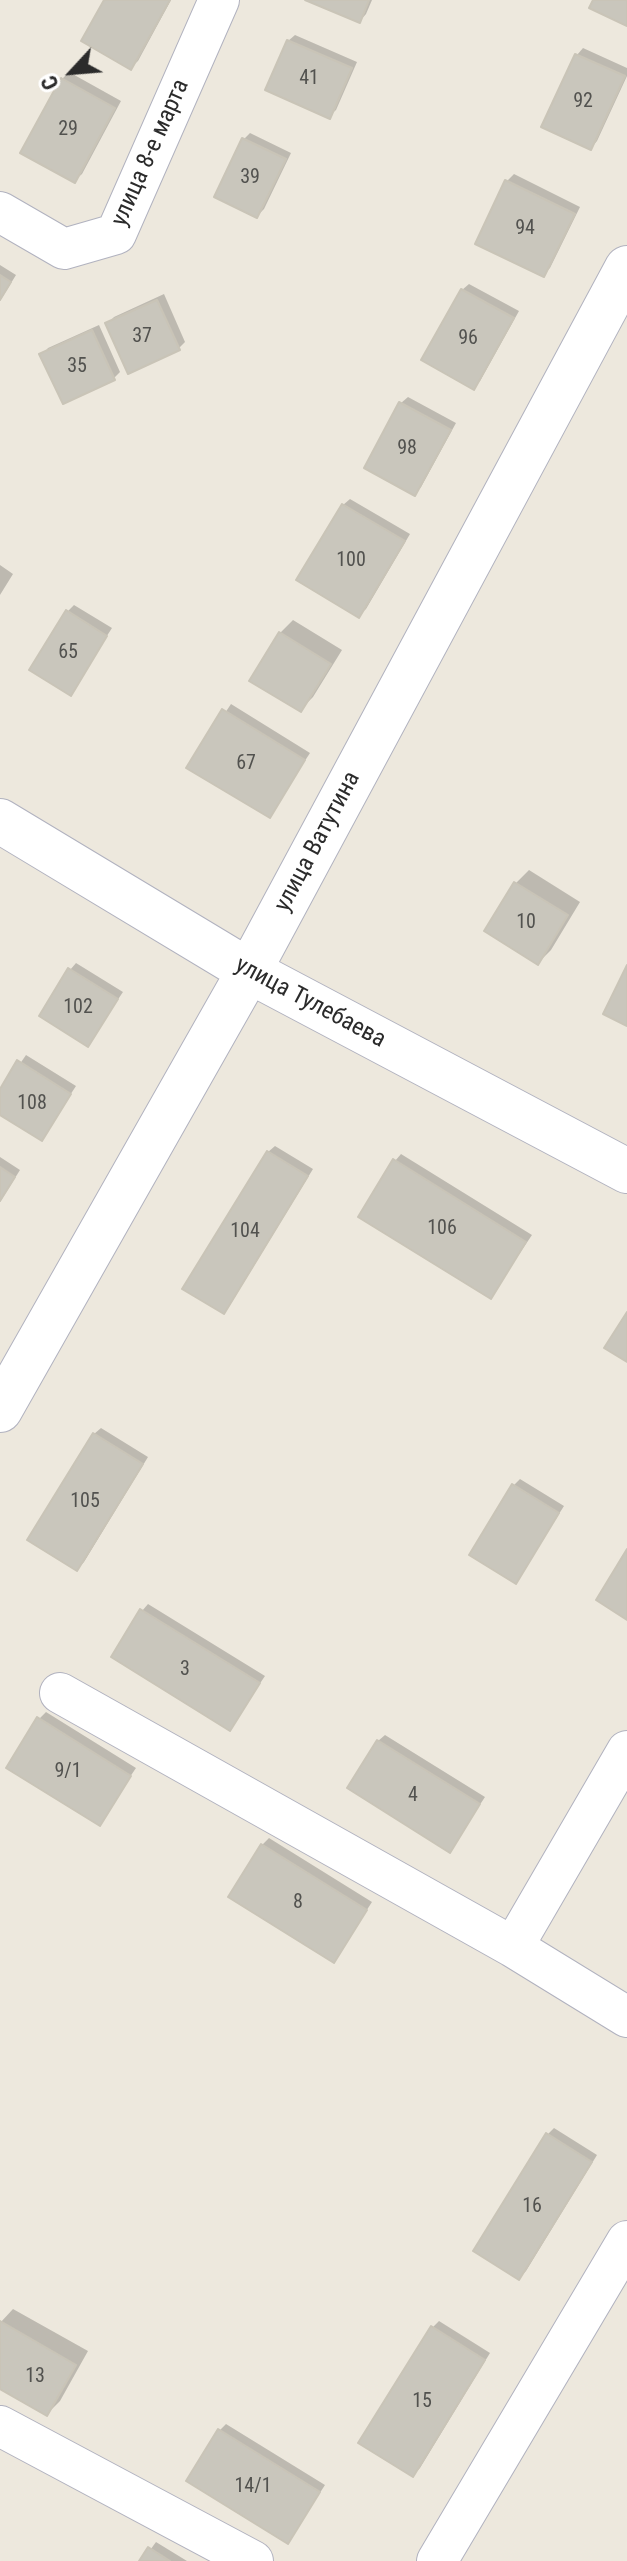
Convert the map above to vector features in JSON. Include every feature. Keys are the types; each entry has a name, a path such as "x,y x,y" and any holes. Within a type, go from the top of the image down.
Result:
{"street":[{"name":"улица 8-е марта","path":"0,212 64,249 116,234 219,0"},
{"name":"улица Ватутина","path":"0,1410 249,971 627,268"},
{"name":"улица Тулебаева","path":"0,821 249,971 627,1171"},
{"path":"60,1693 513,1947 627,2017"},
{"path":"513,1947 627,1751"},
{"path":"437,2561 627,2241"},
{"path":"0,2426 253,2561"}],"building":[{"path":"104,0 170,0 131,70 81,41"},
{"path":"305,0 369,0 360,23"},
{"path":"593,0 627,0 627,26 589,8"},
{"path":"287,40 352,68 330,119 265,90"},
{"path":"575,54 625,76 591,150 541,127"},
{"path":"61,78 115,108 75,183 20,153"},
{"path":"242,138 286,159 257,218 214,197"},
{"path":"505,180 575,214 544,277 475,244"},
{"path":"0,275 11,282 0,300"},
{"path":"461,289 514,318 474,390 421,360"},
{"path":"157,300 180,350 128,374 105,323"},
{"path":"92,330 115,380 63,404 39,354"},
{"path":"399,402 451,430 415,496 364,468"},
{"path":"342,504 405,541 359,618 296,580"},
{"path":"66,610 107,636 71,696 29,670"},
{"path":"279,632 331,664 301,712 249,681"},
{"path":"222,709 305,760 270,818 186,768"},
{"path":"514,882 568,915 538,965 484,931"},
{"path":"627,965 627,1026 603,1014"},
{"path":"68,968 118,999 88,1047 39,1016"},
{"path":"17,1060 71,1094 42,1141 0,1115 0,1089"},
{"path":"267,1151 308,1176 224,1314 182,1289"},
{"path":"393,1159 526,1242 491,1299 358,1217"},
{"path":"0,1167 15,1177 0,1201"},
{"path":"627,1312 627,1362 604,1348"},
{"path":"93,1433 143,1464 77,1571 27,1540"},
{"path":"512,1484 559,1513 516,1584 469,1555"},
{"path":"627,1549 627,1620 596,1600"},
{"path":"140,1609 260,1683 230,1731 111,1657"},
{"path":"37,1717 131,1776 100,1826 6,1768"},
{"path":"377,1740 480,1804 450,1853 347,1788"},
{"path":"261,1844 367,1910 334,1963 228,1897"},
{"path":"546,2133 592,2162 519,2280 473,2251"},
{"path":"0,2321 76,2365 47,2416 0,2389"},
{"path":"431,2326 485,2360 413,2477 358,2443"},
{"path":"218,2429 320,2492 288,2544 186,2481"},
{"path":"148,2547 170,2561 139,2561"}]}
